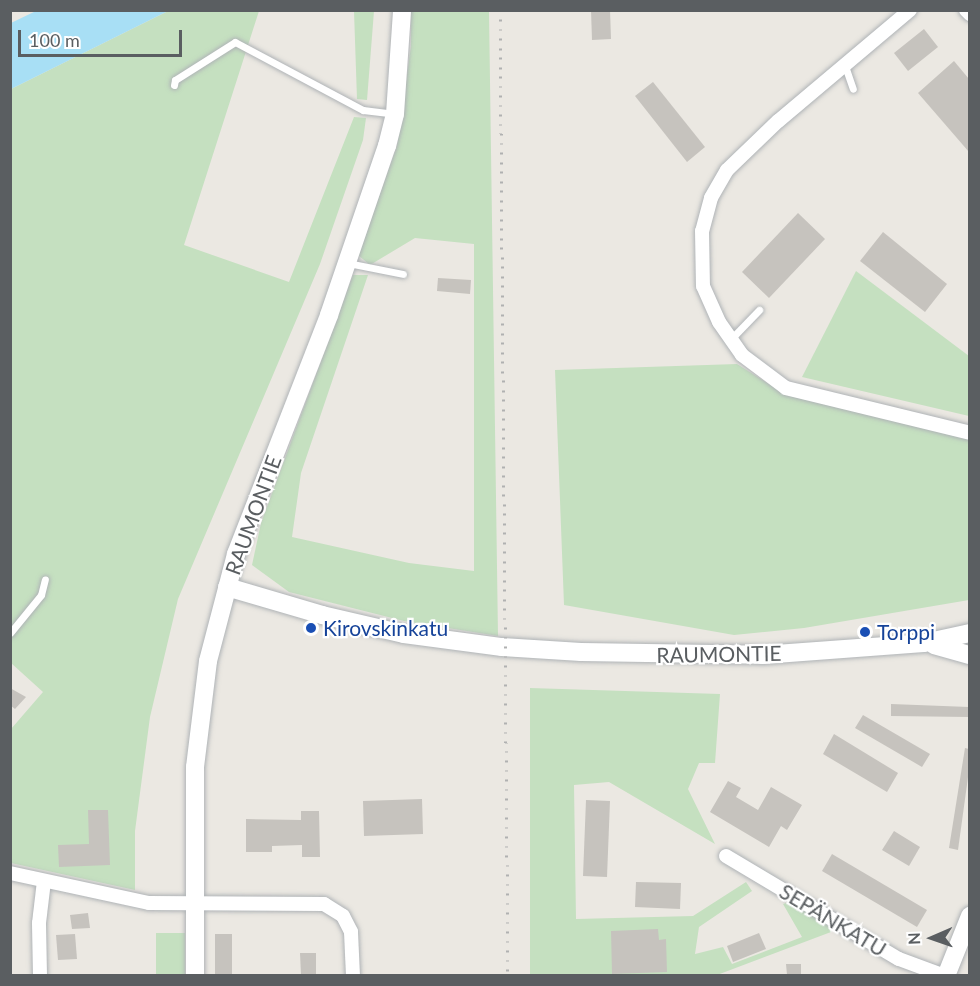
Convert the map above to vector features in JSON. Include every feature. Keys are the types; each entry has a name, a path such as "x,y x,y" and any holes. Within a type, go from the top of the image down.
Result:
{"street":[{"name":"RAUMONTIE","path":"402,10 395,114 348,263 227,586 322,615 404,634 502,647 667,656 762,655 924,643 969,633"},
{"path":"910,10 738,157 711,198 702,231 703,286 730,339 758,369 786,388 969,433"},
{"path":"966,10 969,14"},
{"path":"195,975 194,906 198,745 208,661 227,586"},
{"name":"RAUMONTIE","path":"924,643 969,655"},
{"name":"SEPÄNKATU","path":"726,856 899,958 945,975"},
{"path":"10,873 125,899 194,906 324,904 343,916 351,932 353,975"},
{"path":"40,975 39,923 44,881"},
{"path":"945,975 969,916"}],"lane":[{"path":"174,85 175,80 235,42 363,110 395,114"},
{"path":"845,66 853,89"},
{"path":"348,263 403,274"},
{"path":"730,339 759,310"},
{"path":"10,633 41,595 45,579"}],"green space":[{"path":"168,11 259,11 184,245 289,282 354,117 366,118 363,140 320,264 178,599 150,717 135,831 135,890 11,863 11,729 43,692 11,663 11,89"},
{"path":"354,11 374,11 367,100 357,99"},
{"path":"411,11 489,11 498,636 404,621 289,592 252,565 261,523 353,275 368,275 301,473 292,537 409,563 474,571 474,244 415,238 370,265 358,255 397,146 411,46"},
{"path":"856,271 969,356 969,416 802,377"},
{"path":"737,364 777,389 969,436 969,600 804,628 734,635 564,605 555,370"},
{"path":"530,688 720,694 715,763 699,763 688,789 715,844 609,782 574,785 576,919 693,916 746,882 752,891 699,927 695,954 723,947 732,964 802,937 783,904 789,902 830,927 831,932 717,975 530,975"},
{"path":"156,933 185,933 185,975 156,975"}],"water":[{"path":"38,10 168,11 11,89 11,23"}],"building":[{"path":"591,10 610,10 611,39 592,40"},
{"path":"924,29 938,47 908,71 894,53"},
{"path":"954,61 969,79 969,152 918,93"},
{"path":"653,82 705,147 687,162 635,96"},
{"path":"798,213 825,239 769,298 742,272"},
{"path":"883,232 947,284 925,312 860,261"},
{"path":"438,278 471,280 470,294 437,291"},
{"path":"10,688 26,697 15,709 10,705"},
{"path":"891,704 969,707 969,717 891,716"},
{"path":"863,715 930,754 922,767 855,728"},
{"path":"834,734 898,773 887,792 823,754"},
{"path":"965,748 969,749 969,770 958,850 949,848"},
{"path":"728,781 741,788 736,797 758,810 771,787 802,805 787,830 781,826 769,847 710,812"},
{"path":"422,799 423,834 364,836 363,801"},
{"path":"586,800 610,801 607,877 583,876"},
{"path":"88,810 108,810 110,865 59,867 58,845 89,844"},
{"path":"301,811 319,811 320,857 302,857 302,845 272,846 272,852 246,852 246,819 301,820"},
{"path":"894,831 920,847 909,866 882,850"},
{"path":"832,854 927,910 917,927 822,871"},
{"path":"636,882 681,883 680,909 635,907"},
{"path":"88,913 90,928 72,929 70,915"},
{"path":"658,929 659,940 666,939 667,972 612,974 611,931"},
{"path":"759,933 766,949 733,962 727,946"},
{"path":"75,934 77,959 58,960 56,935"},
{"path":"215,934 232,934 232,975 215,975"},
{"path":"300,953 316,953 316,975 301,975"},
{"path":"786,964 801,964 801,975 787,975"}],"railway":[{"path":"500,10 508,976"}],"place":[{"name":"Kirovskinkatu","path":"311,628"},
{"name":"Torppi","path":"865,632"}]}
